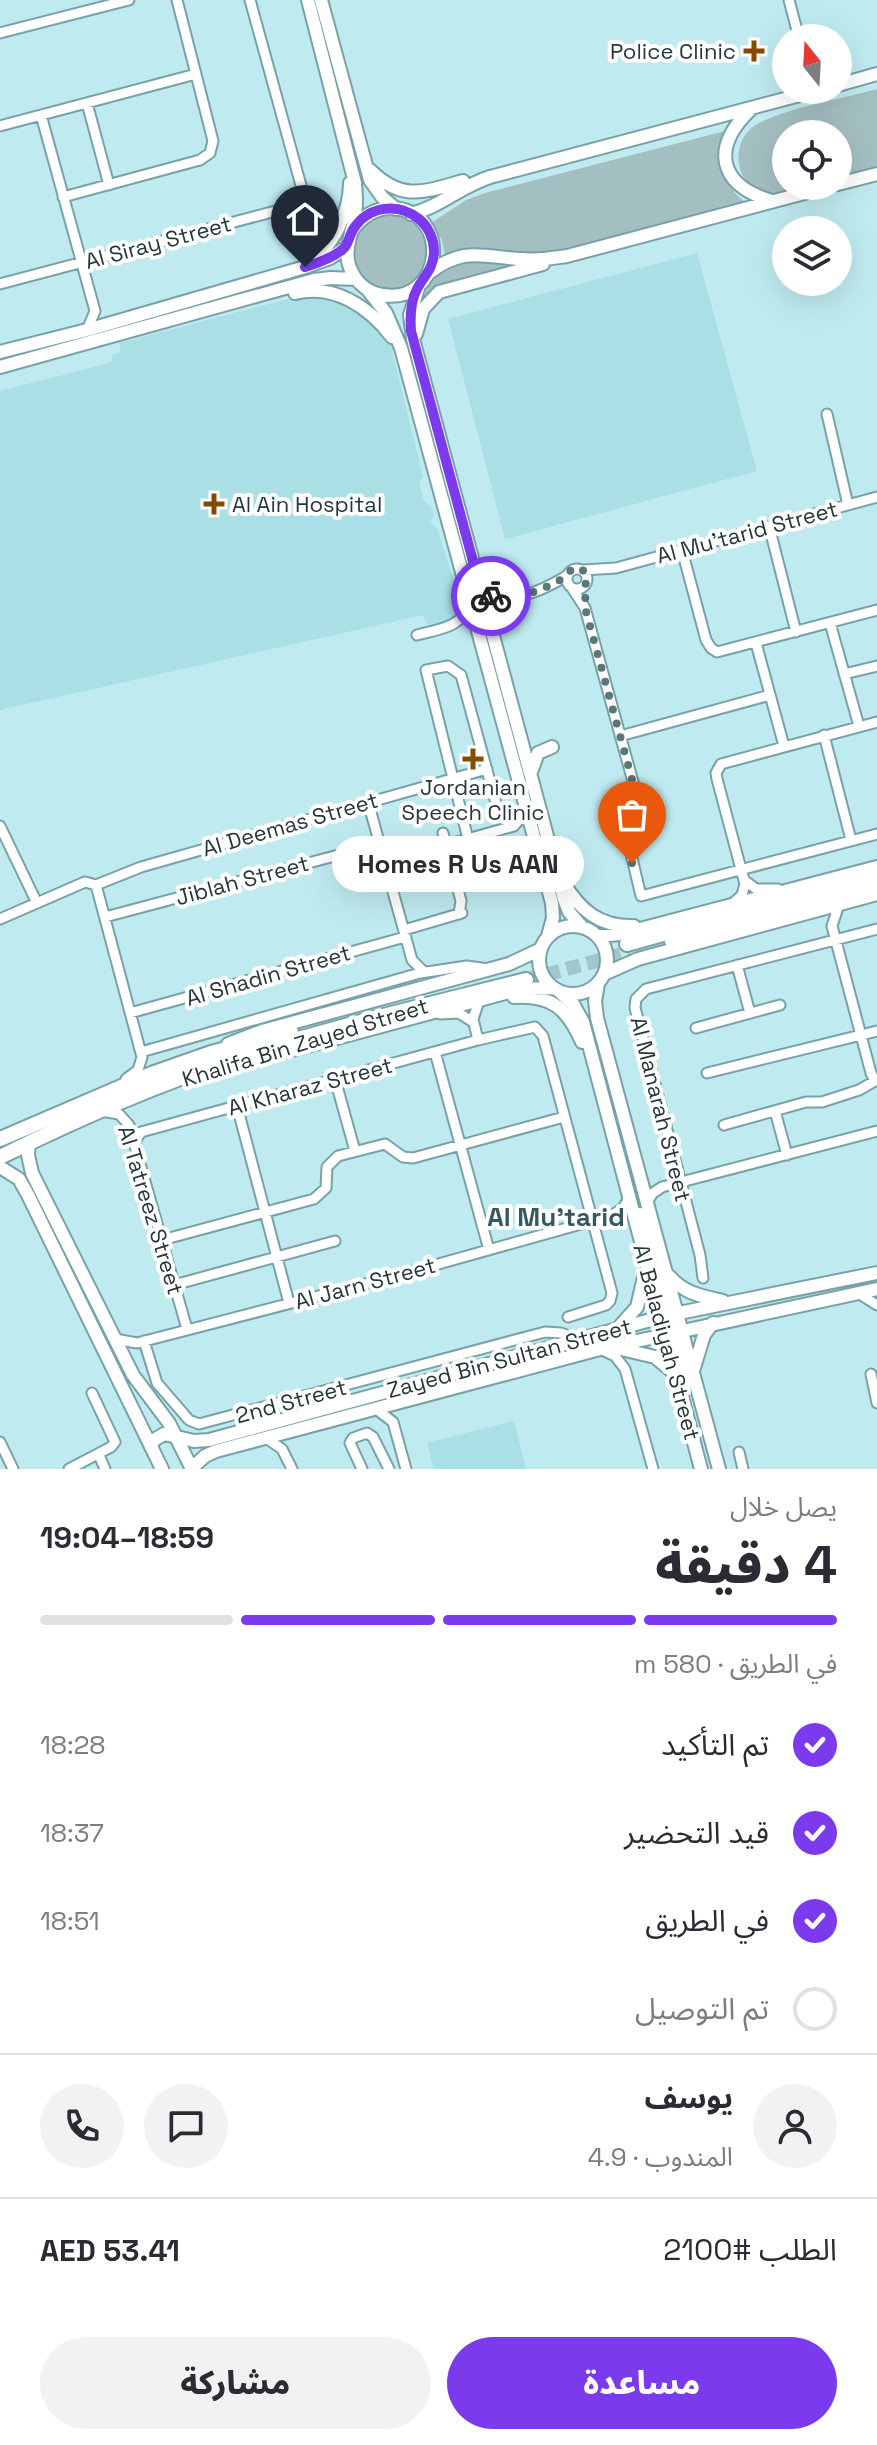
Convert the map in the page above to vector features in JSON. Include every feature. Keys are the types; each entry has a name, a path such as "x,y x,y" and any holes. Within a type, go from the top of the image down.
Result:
{"highway":[{"path":"877,874 628,948 877,884"},
{"name":"Khalifa Bin Zayed Street","path":"0,1157 98,1111 194,1074 320,1033 525,976 211,1053 1,1138"}],"main road":[{"path":"308,0 356,193 347,247 348,264 356,279 368,290 390,321 401,348 552,903 553,918 541,949 540,971 556,990"},
{"path":"321,0 366,166 378,192 396,209 411,214 423,223 433,243 434,258 429,273"},
{"path":"852,81 877,74"},
{"path":"366,166 388,186 411,193 490,177 772,103"},
{"path":"753,108 730,133 725,149 726,163 741,189 772,201"},
{"path":"197,297 311,260 323,252 346,207 351,164"},
{"path":"852,180 877,174"},
{"path":"411,214 435,206 464,186 490,177"},
{"path":"415,349 423,309 439,292 776,200"},
{"path":"351,232 360,220 373,212 396,209"},
{"path":"0,352 314,265 347,247"},
{"path":"567,256 526,260 492,254 467,254 447,261 429,273 419,285 410,315 415,349 556,871 566,905 582,927 597,936 606,951 608,963 601,979"},
{"path":"0,367 314,280 356,279"},
{"path":"368,290 394,295 419,285"},
{"path":"133,330 148,333 307,290 321,290 345,297 360,306 381,324 401,348"},
{"path":"30,358 26,356 28,351 101,331 138,315"},
{"path":"531,775 535,757 552,747"},
{"path":"597,936 621,934 877,867"},
{"path":"556,871 576,902 598,920 619,926 653,925"},
{"path":"194,1074 526,988 582,993 631,961 877,894"},
{"path":"548,936 563,927 582,927"},
{"path":"211,1053 232,1041 262,1031 526,958 541,949"},
{"name":"Al Baladiyah Street","path":"601,979 595,1001 597,1018 667,1272 676,1376 701,1469"},
{"name":"Al Baladiyah Street","path":"556,990 573,1004 580,1016 646,1265 693,1371 719,1469"},
{"path":"499,995 535,997 554,1004 570,1018 592,1057"},
{"path":"29,1142 28,1161 32,1173 133,1375 176,1435 192,1469"},
{"path":"0,1167 14,1174 28,1195 162,1469"},
{"path":"629,1201 643,1222 696,1409 708,1428"},
{"path":"619,1328 637,1307 644,1286 646,1265"},
{"path":"667,1272 685,1291 730,1302"},
{"name":"Zayed Bin Sultan Street","path":"192,1469 211,1453 603,1348 730,1302 877,1273"},
{"name":"Zayed Bin Sultan Street","path":"176,1435 199,1442 619,1328 715,1323 877,1289"},
{"path":"559,1360 582,1347 733,1308 757,1297"},
{"path":"693,1371 704,1335 715,1323"},
{"path":"603,1348 655,1357 668,1365 676,1376"},
{"path":"241,1431 246,1413"},
{"path":"151,1447 161,1435 176,1435"}],"street":[{"path":"0,33 129,0"},
{"path":"63,197 200,160 210,153 213,141 177,0"},
{"name":"Al Siray Street","path":"0,284 290,207 299,201 302,189 250,0"},
{"path":"789,0 795,24"},
{"path":"0,126 196,74"},
{"path":"87,103 109,185"},
{"path":"41,115 95,311 110,323"},
{"path":"87,330 95,311"},
{"path":"827,414 848,505"},
{"name":"Al Mu'tarid Street","path":"583,570 616,568 876,499"},
{"path":"769,526 796,632"},
{"path":"682,550 709,646 721,652 877,610"},
{"path":"480,587 493,597 503,599 540,589 568,575 575,568 583,570 587,576 585,608"},
{"name":"Al Mu'tarid Street","path":"586,584 616,568"},
{"path":"568,575 567,581 585,608 641,812 631,854 641,896 743,874 877,834"},
{"path":"540,589 580,589 586,584"},
{"path":"489,622 503,599"},
{"path":"417,635 456,624 466,615 470,603"},
{"path":"830,623 859,726"},
{"path":"456,624 479,633"},
{"path":"756,643 784,746"},
{"path":"468,839 426,670 448,666 461,675 500,818"},
{"path":"844,674 877,666"},
{"path":"620,736 770,695"},
{"path":"733,903 742,895 743,874 717,779 717,769 726,760 877,722"},
{"path":"824,735 851,840"},
{"name":"Al Deemas Street","path":"0,919 87,881 96,885 141,867 487,769"},
{"path":"368,802 412,960 424,972"},
{"path":"446,845 514,826 527,810"},
{"path":"0,826 36,901"},
{"path":"514,826 533,833"},
{"path":"440,920 445,906 459,914 461,901 443,833"},
{"name":"Jiblah Street","path":"105,917 380,844"},
{"path":"743,874 756,889 788,889"},
{"path":"96,885 142,1063 136,1073 109,1085 100,1096"},
{"path":"832,926 839,904"},
{"name":"Al Shadin Street","path":"130,1013 459,914"},
{"path":"724,1125 810,1101 822,1102 876,1081 832,926 824,918 805,914"},
{"name":"Al Manarah Street","path":"703,1278 635,1008 636,999 646,989 877,929"},
{"path":"407,976 412,960"},
{"path":"737,965 750,1013"},
{"path":"141,1052 407,976 467,966 488,969"},
{"path":"478,1040 473,1022 479,1001"},
{"path":"696,1028 780,1005"},
{"path":"432,1013 459,1013 473,1022"},
{"name":"Al Kharaz Street","path":"141,1132 530,1026 538,1028 543,1036 611,1298 603,1307 568,1317"},
{"path":"707,1073 877,1031"},
{"path":"435,1052 489,1250"},
{"path":"335,1079 355,1151"},
{"path":"237,1106 289,1303"},
{"name":"Al Tatreez Street","path":"98,1111 119,1114 129,1125 187,1329"},
{"path":"775,1111 787,1155"},
{"path":"162,1240 318,1197 327,1185 330,1161 338,1156 388,1144 409,1158 564,1117"},
{"path":"129,1125 141,1132 134,1143"},
{"path":"641,1181 653,1187 662,1187 877,1131"},
{"path":"647,1202 662,1187"},
{"path":"613,1215 629,1201"},
{"name":"Al Jarn Street","path":"115,1339 133,1343 144,1341 613,1215 634,1220"},
{"path":"174,1285 335,1241"},
{"path":"858,1293 877,1305"},
{"name":"2nd Street","path":"144,1341 155,1379 189,1420 202,1424 545,1332 561,1333 577,1339"},
{"path":"603,1348 619,1360 628,1377 653,1469"},
{"path":"871,1374 877,1403"},
{"path":"69,1469 99,1455 111,1447 115,1439 92,1393"},
{"path":"400,1403 393,1422 404,1468"},
{"path":"376,1409 393,1422"},
{"path":"282,1449 285,1433"},
{"path":"362,1469 350,1443 353,1438 367,1433 372,1436 389,1469"},
{"path":"266,1438 282,1449 292,1469"},
{"path":"0,1442 13,1469"},
{"path":"739,1452 743,1469"},
{"path":"99,1455 105,1469"}],"shaded area":[{"path":"877,89 877,174 852,180 852,120 772,120 772,197 757,192 749,185 739,166 739,155 745,135 753,127 777,115 818,104 852,104 852,95"},
{"path":"729,130 728,180 732,189 749,205 553,258 446,262 442,240 431,223 466,200"},
{"path":"389,215 410,221 420,231 426,252 420,273 410,283 389,289 368,283 358,273 352,252 358,231 368,221"},
{"path":"697,253 757,471 505,539 448,319"},
{"path":"486,260 511,265 451,282 420,302 432,282 446,269 463,262"},
{"name":"Al Ain Hospital","path":"303,295 321,295 345,303 385,335 391,346 423,476 419,483 424,501 431,507 434,516 430,523 437,528 461,612 456,618 428,625 423,615 0,710 0,391 109,363 112,355 121,352 119,343"},
{"path":"514,1421 526,1469 434,1469 427,1443"}],"tunnel":[{"path":"526,980 630,952"}],"way so far":[{"path":"491,596 503,599 540,589 568,575 575,568 586,573 585,608 641,812 631,849 632,863"}],"place":[{"name":"Police Clinic","path":"754,51"},
{"name":"Al Ain Hospital","path":"214,504"},
{"name":"Jordanian Speech Clinic","path":"473,759"},
{"name":"Homes R Us AAN","path":"632,863"}],"district":[{"name":"Al Mu'tarid","path":"556,1217"}],"route":[{"path":"305,267 330,258 347,247 351,232 360,220 381,209 406,211 428,229 434,258 413,300 411,331 480,587 491,596"}]}
